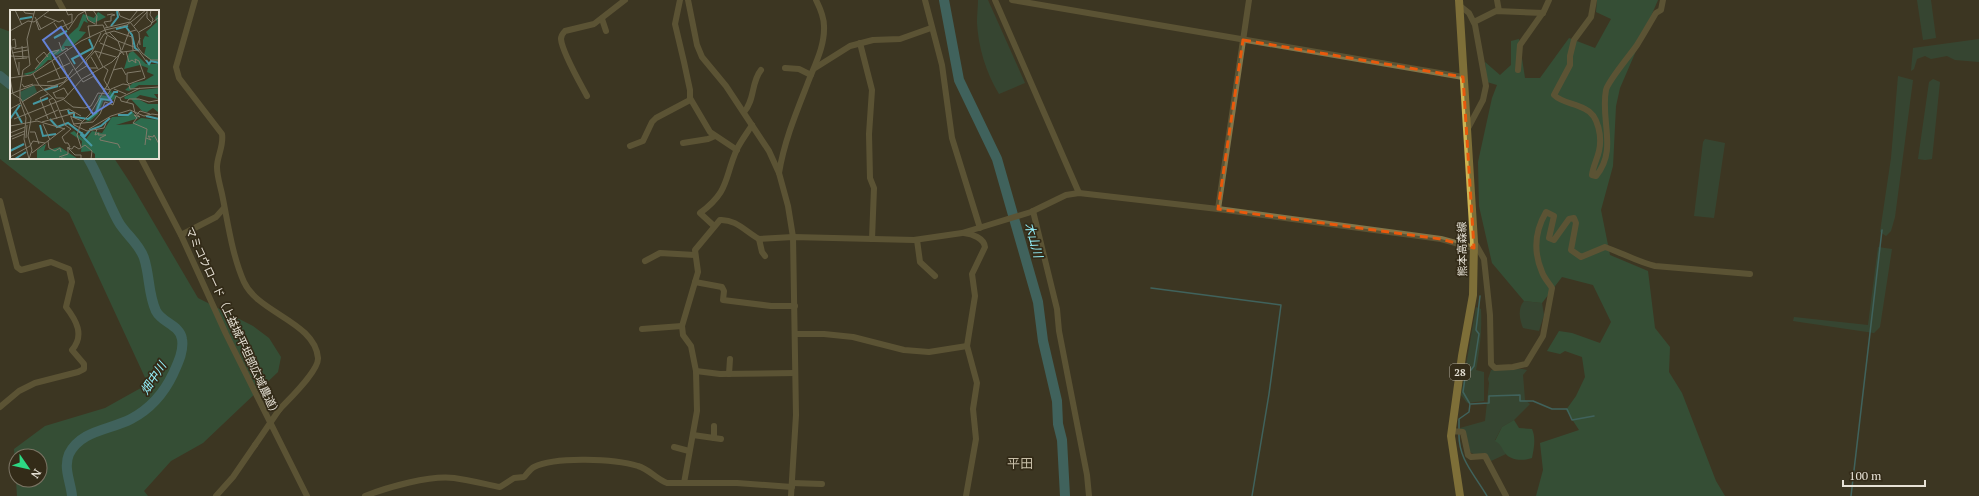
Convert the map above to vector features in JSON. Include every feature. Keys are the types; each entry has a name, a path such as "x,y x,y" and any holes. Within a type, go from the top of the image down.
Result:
{"main road":[{"name":"熊本高森線","path":"1459,2 1474,245 1473,295 1461,364 1452,431 1460,496"}],"street":[{"path":"58,0 63,10"},
{"path":"195,0 176,67 179,78 222,134 223,142 217,166 224,208 236,261 245,283 258,298 308,336 317,349 319,360 315,369 279,410 233,477 216,496"},
{"path":"586,96 564,49 561,40 562,35 565,31 594,24 625,0"},
{"path":"680,0 675,24 684,62 690,100 706,126 715,136 736,150"},
{"path":"688,0 697,45 702,57 726,86 769,151 779,173 788,206 793,237 796,373 796,415 791,496"},
{"path":"779,173 783,149 815,68 822,43 824,26 820,8 816,0"},
{"path":"925,0 931,28 942,65 952,138 981,228"},
{"path":"995,0 1079,193"},
{"path":"1012,0 1463,77"},
{"path":"1218,209 1249,0"},
{"path":"1497,0 1499,11"},
{"path":"1518,70 1520,45 1549,0"},
{"path":"1594,0 1591,17 1574,40 1570,56 1570,65 1554,95 1558,99 1586,109 1595,117 1598,127 1599,149 1592,175 1596,176 1602,169 1606,159 1608,135 1606,89 1637,45 1656,13 1661,10 1663,0"},
{"path":"1459,2 1469,13 1474,22 1486,86 1483,100 1466,132"},
{"path":"1474,22 1499,11 1542,13"},
{"path":"602,19 606,31"},
{"path":"815,68 850,46 873,40 900,39 931,28"},
{"path":"860,43 872,90 869,134 870,178 874,188 872,239"},
{"path":"785,68 799,69 811,75"},
{"path":"744,112 752,98 757,76 761,70"},
{"path":"630,146 643,140 652,122 656,118 690,100"},
{"path":"714,226 700,213 719,196 730,174 736,150 752,125"},
{"path":"683,143 708,139 715,136"},
{"name":"マミコウロード（上益城平坦部広域農道）","path":"142,159 181,236 226,334 306,496"},
{"path":"684,483 697,411 696,371 691,346 683,335 682,326 698,272 695,255 697,246 720,220 724,220 745,228 759,238 793,237 917,240 962,233 981,228 1032,211 1066,195 1079,193 1218,209 1441,239 1474,245 1484,259 1490,315 1491,364 1495,368 1513,367 1526,364 1543,336 1552,288 1542,273 1535,242 1540,222 1546,212 1554,216 1549,238 1554,240 1565,222 1574,218 1576,223 1571,250 1581,257 1605,247 1636,258 1643,263 1655,266 1750,274"},
{"path":"0,201 17,267 21,270 51,262 69,269 72,282 66,307 79,326 76,345 72,350 84,364 84,369 78,372 35,383 19,391 0,407"},
{"path":"181,236 216,217 224,208"},
{"path":"1032,211 1057,309 1059,331 1087,475 1089,496"},
{"path":"962,233 980,239 985,243 985,247 972,274 975,296 967,346 977,383 973,409 976,439 966,496"},
{"path":"759,238 762,252 765,256"},
{"path":"917,240 920,262 935,276"},
{"path":"646,260 660,253 695,255"},
{"path":"695,282 722,287 724,291 723,300 772,306 795,306"},
{"path":"642,329 682,326"},
{"path":"795,334 824,334 853,337 904,350 929,352 967,346"},
{"path":"729,374 730,359"},
{"path":"696,371 729,374 796,373"},
{"path":"714,426 714,438"},
{"path":"1452,431 1463,432 1468,455 1471,457 1485,456 1506,496"},
{"path":"693,435 721,439"},
{"path":"674,447 689,451"},
{"path":"365,496 386,488 408,483 452,478 500,487 514,478 524,477 533,467 548,461 606,459 640,466 659,480 667,483 822,484"}],"highlighted area":[{"path":"1243,40 1463,77 1474,248 1441,239 1218,209"}],"green space":[{"path":"978,0 988,0 1025,83 999,94 990,77 981,50 977,22"},
{"path":"1597,0 1658,0 1620,88 1616,106 1613,166 1601,210 1610,255 1648,271 1655,328 1670,347 1669,372 1682,393 1716,481 1725,496 1536,496 1543,470 1540,443 1579,430 1566,410 1576,396 1585,377 1582,357 1565,351 1560,354 1547,351 1559,331 1572,333 1600,343 1611,322 1593,285 1562,277 1542,303 1524,301 1492,263 1479,206 1478,162 1492,98 1497,85 1487,82 1485,62 1500,75 1511,65 1511,41 1519,39 1525,78 1540,78 1569,38 1595,48 1611,19 1596,12"},
{"path":"1917,0 1931,0 1936,38 1923,40"},
{"path":"0,28 10,32 10,159 115,159 198,298 253,326 269,338 281,357 278,372 203,443 171,461 144,491 148,496 17,496 16,488 48,488 48,448 15,448 45,426 105,408 148,384 69,213 0,159"},
{"path":"1979,39 1979,62 1955,60 1947,56 1931,59 1925,56 1917,59 1914,69 1911,71 1913,48"},
{"path":"1898,76 1913,80 1895,217 1891,231 1886,236 1880,232 1891,158"},
{"path":"1933,79 1940,82 1932,159 1918,159 1929,82"},
{"path":"1705,139 1725,143 1714,218 1694,216 1703,142"},
{"path":"1878,247 1892,249 1880,327 1874,333 1793,321 1794,317 1868,325"},
{"path":"1524,301 1542,303 1544,315 1539,331 1523,328 1520,318 1520,307"},
{"path":"1476,307 1481,309 1481,317 1479,355 1476,370 1484,372 1484,401 1467,403 1461,395"},
{"path":"1491,370 1527,370 1523,375 1525,400 1530,404 1514,420 1502,427 1495,440 1500,443 1506,454 1491,461 1484,453 1475,455 1470,452 1460,428 1485,421 1489,383 1488,379"},
{"path":"1514,420 1519,428 1532,429 1534,447 1532,458 1522,460 1511,458 1495,441 1502,427"}],"waterway":[{"name":"木山川","path":"944,0 959,80 997,159 1038,302 1043,341 1057,401 1058,424 1062,440 1065,496"},
{"name":"畑中川","path":"0,76 10,84"},
{"name":"畑中川","path":"72,496 67,459 74,446 88,435 131,419 156,400 175,370 182,348 181,334 159,315 153,305 146,265 142,253 118,221 89,159"},
{"path":"1851,496 1882,230"},
{"path":"1151,288 1281,305 1269,394 1252,496"},
{"path":"1459,430 1459,419 1469,412 1470,404 1463,392 1466,371 1471,370 1474,366 1479,334 1476,330 1480,296"},
{"path":"1471,404 1489,403 1489,396 1520,395 1520,401 1533,401 1552,409 1567,409 1572,420 1594,416"},
{"path":"1459,433 1459,442 1464,459 1487,496"}],"district":[{"name":"平田","path":"1020,463"}]}
